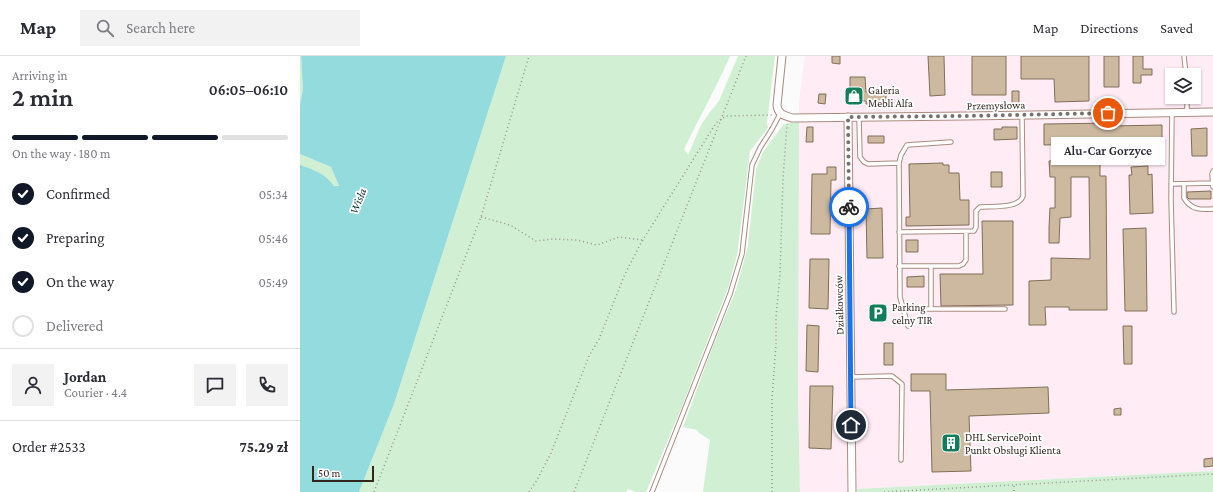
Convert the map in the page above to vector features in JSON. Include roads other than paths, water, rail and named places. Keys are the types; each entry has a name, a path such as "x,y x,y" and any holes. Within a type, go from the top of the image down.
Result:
{"street":[{"path":"780,114 777,105 782,56"},
{"name":"Przemysłowa","path":"780,114 792,118 859,118 1213,112"},
{"name":"Działkowców","path":"848,117 852,492"}],"lane":[{"path":"1184,56 1185,68"},
{"path":"1187,104 1187,113"},
{"path":"1172,113 1171,184 1174,312"},
{"path":"652,492 738,271 744,241 752,165 780,114"},
{"path":"899,232 974,231 976,230 976,211 980,206 1013,205 1022,200 1022,115"},
{"path":"859,118 860,157 864,162 868,164 899,163"},
{"path":"908,326 900,297 899,163 907,145 951,142"},
{"path":"1213,171 1213,187"},
{"path":"1171,184 1213,183"},
{"path":"1184,184 1184,198 1193,208 1198,210 1213,209"},
{"path":"899,266 958,266 963,264 966,260 966,232"},
{"path":"931,266 931,309"},
{"path":"903,309 1005,309"},
{"path":"850,376 892,376 902,384 901,460"}],"water":[{"name":"Wisła","path":"301,56 506,56 394,404 359,492 300,492 300,165 315,170 327,178 334,186 339,186 331,167 300,154 300,105 303,89"}],"place":[{"name":"Galeria Mebli Alfa","path":"854,96"},
{"name":"Alu-Car Gorzyce","path":"1108,113"},
{"name":"Parking celny TIR","path":"878,313"},
{"name":"DHL ServicePoint Punkt Obsługi Klienta","path":"951,443"}]}
